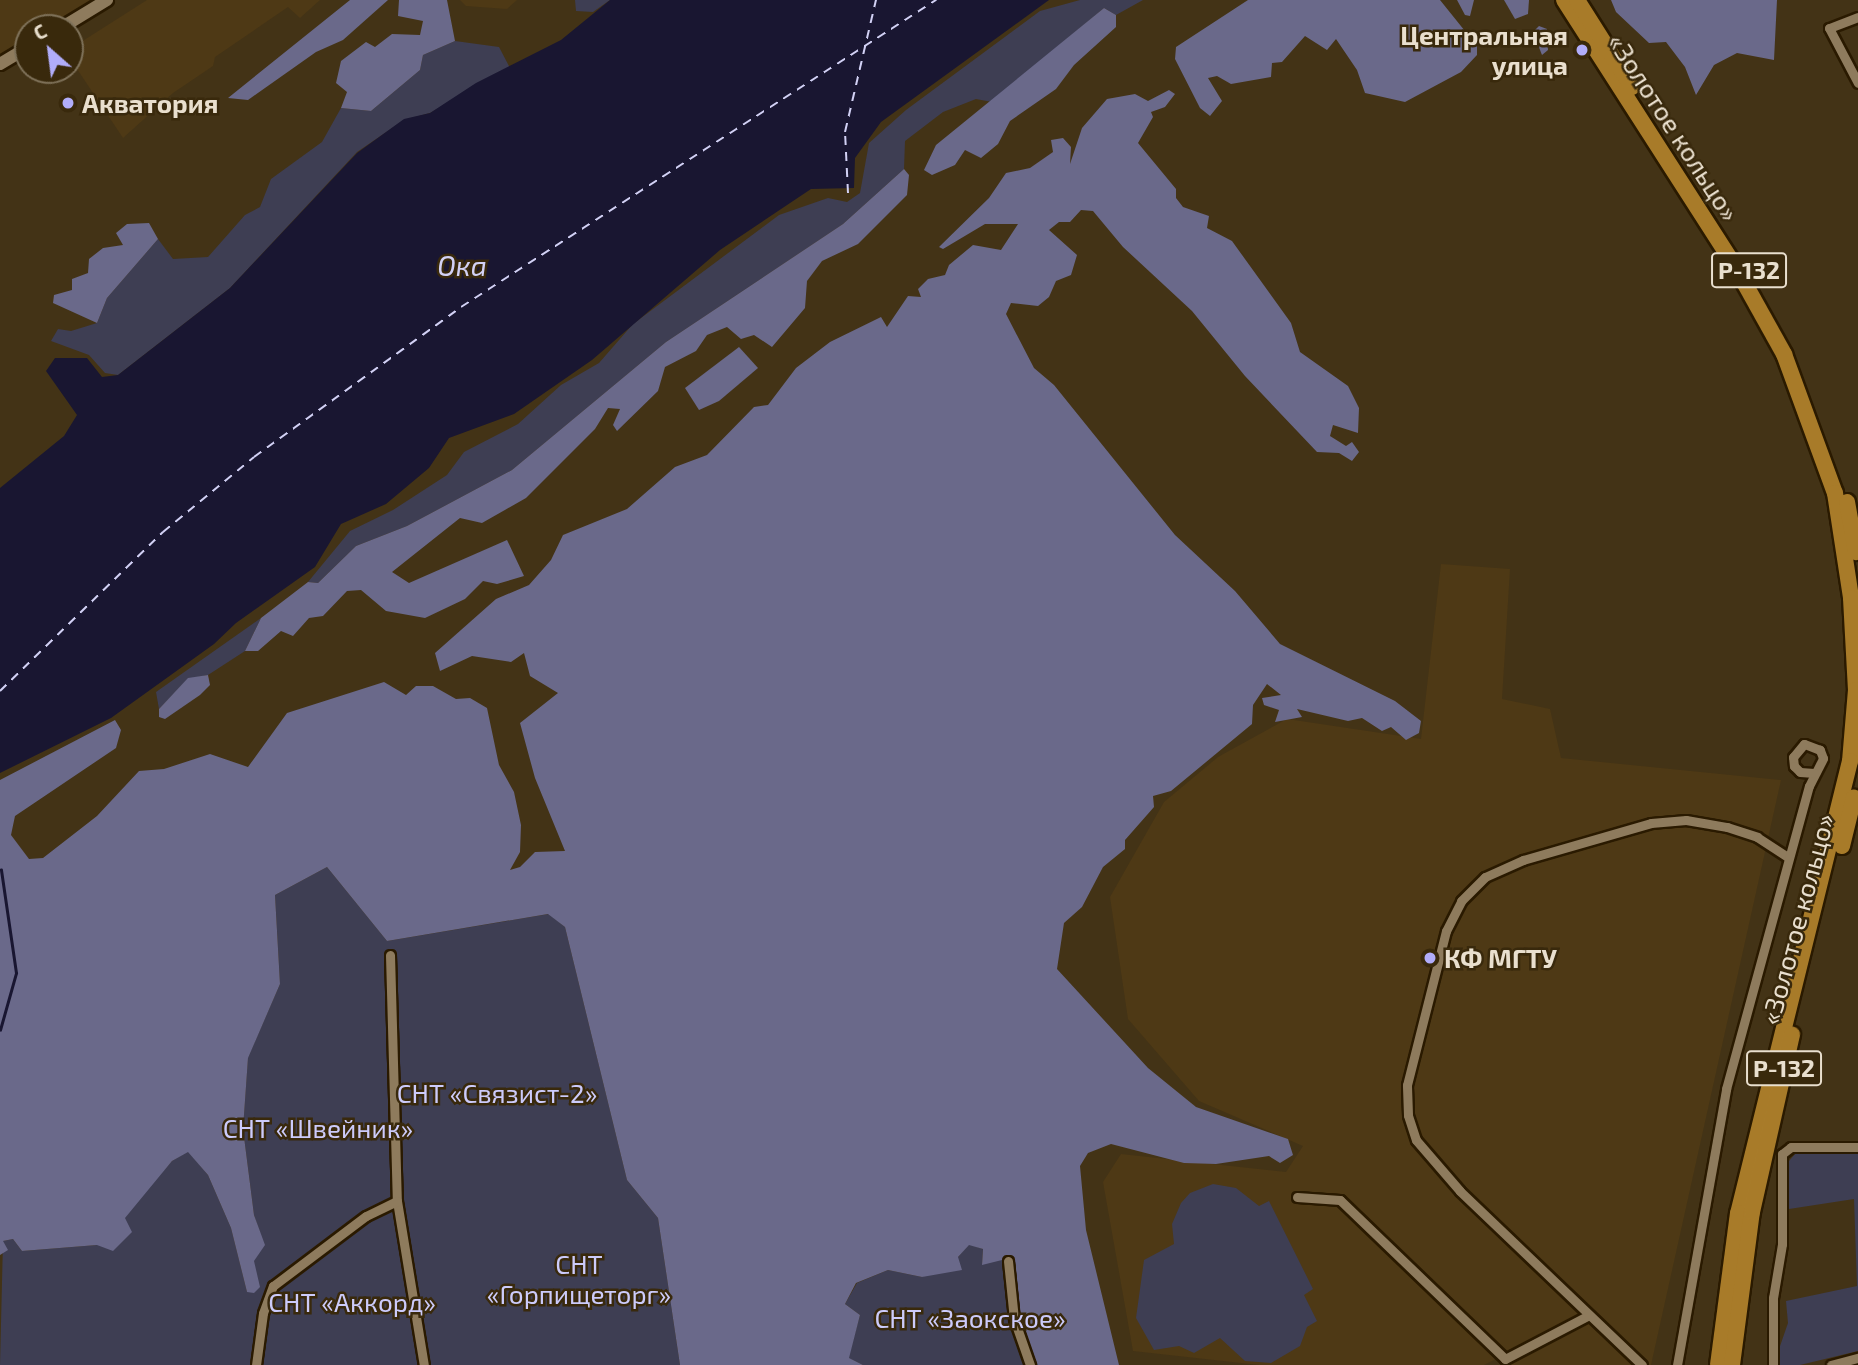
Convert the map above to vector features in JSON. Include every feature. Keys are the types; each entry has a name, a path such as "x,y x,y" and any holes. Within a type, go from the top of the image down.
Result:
{"highway":[{"name":"«Золотое кольцо»","path":"1564,0 1757,302 1784,354 1820,444 1841,522 1856,658 1854,740 1832,845 1777,1045 1738,1213 1718,1365"},
{"name":"«Золотое кольцо»","path":"1577,0 1748,269 1794,349 1844,488 1858,569"},
{"name":"«Золотое кольцо»","path":"1732,1365 1752,1212 1788,1046 1858,776"}],"main road":[{"path":"84,14 107,0"}],"street":[{"path":"1858,17 1829,28 1858,83"},
{"path":"1677,1365 1726,1089 1788,857 1809,786 1823,758 1820,750 1804,744 1793,757 1809,786"},
{"path":"1800,772 1814,773"},
{"path":"1642,1365 1434,1166 1416,1140 1408,1115 1407,1085 1451,918 1482,878 1501,869 1651,823 1686,820 1727,827 1756,837 1788,857"},
{"path":"390,955 397,1202 424,1365"},
{"path":"1773,1365 1773,1298 1782,1244 1782,1154 1791,1147 1858,1147"},
{"path":"1297,1197 1340,1200 1505,1359 1589,1315"},
{"path":"256,1365 263,1313 273,1286 366,1216 397,1202"},
{"path":"1008,1261 1014,1319 1030,1365"},
{"path":"1831,1365 1858,1359"}],"shaded area":[{"path":"0,0 97,0 74,14 14,14 14,50 0,58"},
{"path":"147,0 320,0 300,18 288,7 215,57 213,66 173,93 123,138 84,80 84,40"},
{"path":"350,0 388,0 343,40 316,52 248,100 228,98"},
{"path":"399,0 447,0 455,41 423,55 420,70 371,111 341,108 347,92 336,83 341,61 366,42 375,47 392,34 420,35 423,21 398,16"},
{"path":"460,0 517,0 507,9 466,6"},
{"path":"1248,0 1440,0 1477,46 1477,55 1461,72 1405,102 1365,93 1357,70 1336,39 1327,50 1305,36 1282,62 1272,63 1271,77 1231,84 1217,76 1208,78 1222,101 1210,116 1200,108 1175,59 1176,47"},
{"path":"1457,0 1474,0 1470,16 1465,15"},
{"path":"1504,0 1529,0 1528,14 1515,19"},
{"path":"1611,0 1777,0 1774,60 1737,53 1714,65 1696,95 1685,67 1666,42 1649,43 1616,12"},
{"path":"1104,8 1116,15 1116,27 1074,65 1056,89 1010,121 998,144 981,158 965,150 955,165 932,175 924,170 936,145"},
{"path":"1539,26 1547,29 1548,50 1542,55 1533,32"},
{"path":"1169,90 1175,94 1165,107 1151,112 1153,117 1138,143 1176,189 1176,198 1183,207 1209,216 1207,228 1232,241 1291,323 1300,352 1348,386 1359,408 1358,433 1333,425 1330,436 1346,446 1352,442 1359,452 1352,461 1339,453 1317,452 1245,376 1192,311 1123,247 1093,211 1081,210 1070,222 1059,222 1049,230 1077,255 1071,275 1056,281 1049,297 1038,306 1011,303 1006,314 1034,368 1054,385 1175,535 1235,591 1280,644 1395,701 1421,721 1419,733 1406,740 1391,727 1382,731 1362,718 1348,721 1297,709 1302,717 1275,722 1279,710 1264,705 1262,698 1281,695 1267,684 1253,705 1252,724 1171,791 1153,796 1154,807 1125,840 1125,849 1103,867 1082,907 1064,923 1057,969 1148,1068 1196,1107 1288,1139 1293,1155 1280,1163 1269,1156 1216,1164 1184,1163 1111,1144 1088,1153 1080,1166 1086,1230 1119,1365 1038,1365 1022,1333 1010,1258 982,1265 983,1249 969,1245 958,1257 962,1270 922,1277 888,1270 856,1283 845,1304 860,1315 849,1358 863,1365 680,1365 658,1218 627,1180 565,927 548,914 387,941 327,867 275,895 280,984 248,1058 243,1129 254,1215 265,1245 254,1261 260,1287 254,1293 247,1292 231,1228 208,1175 188,1152 172,1161 125,1218 132,1232 113,1251 97,1245 22,1251 13,1239 3,1241 8,1250 0,1255 0,780 115,720 121,730 116,748 15,816 11,835 29,859 43,858 97,816 139,771 164,769 210,754 248,767 287,713 384,682 406,695 416,686 433,686 456,699 470,698 487,708 499,765 514,792 521,825 520,852 510,870 520,867 535,852 565,851 535,778 520,723 558,693 530,676 524,653 511,662 472,656 440,671 435,653 496,599 529,585 551,560 563,535 627,509 675,467 707,455 754,407 768,405 796,368 830,342 881,317 887,327 908,296 921,297 918,289 928,279 945,275 949,265 973,245 1001,250 1018,224 985,224 943,249 939,247 989,198 1006,173 1030,168 1053,152 1051,140 1063,138 1071,147 1070,164 1082,128 1107,99 1135,94 1148,101"},
{"path":"904,169 909,175 907,195 858,244 822,261 807,281 805,308 772,347 754,335 741,339 727,327 707,335 696,351 665,367 658,391 617,431 613,425 620,409 608,408 595,429 526,498 482,523 460,518 392,572 409,583 507,540 524,576 497,584 483,581 465,599 425,618 386,611 361,590 347,591 323,616 309,618 293,636 281,631 258,651 245,651 261,618 308,582 318,583 356,546 407,526 512,470 666,342 843,224"},
{"path":"149,223 158,239 107,298 97,323 53,303 54,295 72,290 72,279 88,273 89,259 103,248 123,245 116,233 127,224"},
{"path":"739,347 758,368 719,401 699,410 685,388"},
{"name":"КФ МГТУ","path":"1441,564 1510,569 1502,699 1550,709 1561,758 1781,780 1651,1365 1506,1365 1498,1358 1484,1365 1259,1365 1133,1351 1103,1182 1121,1154 1286,1172 1303,1146 1199,1101 1128,1019 1110,897 1164,802 1218,757 1287,719 1421,739"},
{"path":"208,675 210,685 200,695 165,719 159,717 159,709 188,678"}],"green space":[{"path":"575,0 610,0 593,12 576,11"},
{"path":"1080,0 1143,0 1116,15 1104,8 992,102 976,99 943,112 905,141 904,169 843,224 666,342 512,470 407,526 356,546 318,583 308,582 350,531 393,510 447,475 464,452 518,424 561,385 599,363 633,324 779,215 828,198 847,202 860,193 869,143 906,110 1040,11"},
{"path":"455,41 499,47 510,68 430,113 404,120 357,152 230,288 118,375 105,373 89,355 51,341 58,329 71,331 97,323 107,298 158,239 173,259 208,257 245,215 260,207 271,179 322,142 341,108 371,111 420,70 423,55"},
{"path":"261,618 245,651 208,675 188,679 159,709 156,692"},
{"path":"327,867 387,941 549,914 565,927 627,1180 658,1218 680,1365 0,1365 3,1241 13,1239 22,1251 97,1245 172,1161 188,1151 208,1175 231,1228 247,1292 254,1260 264,1245 254,1215 243,1129 248,1057 280,984 275,895"},
{"path":"1849,1148 1858,1151 1858,1351 1800,1365 1780,1365 1779,1349 1788,1323 1786,1301 1857,1286 1854,1199 1789,1209 1789,1161 1795,1154"},
{"path":"1213,1184 1236,1188 1259,1206 1269,1201 1313,1289 1304,1295 1317,1321 1307,1327 1300,1346 1271,1363 1245,1361 1220,1338 1194,1353 1179,1346 1154,1350 1136,1318 1144,1260 1174,1244 1172,1224 1181,1203 1190,1193"},
{"name":"СНТ «Заокское»","path":"969,1244 983,1249 982,1264 1010,1257 1022,1333 1038,1365 863,1365 848,1358 860,1315 845,1304 857,1283 888,1270 922,1277 958,1257"}],"water":[{"name":"Ока","path":"610,0 1049,0 881,122 855,158 854,188 811,189 720,250 592,360 514,414 449,438 429,468 386,504 341,524 315,567 236,623 214,644 111,718 0,773 0,488 64,436 77,415 46,371 55,358 87,358 102,377 118,375 230,288 357,153 404,119 430,113 476,83 561,40"}],"waterway":[{"path":"0,1030 16,973 1,870"}],"ferry route":[{"path":"848,193 845,132 876,0"},
{"path":"0,691 163,532 254,457 461,307 936,0"}],"place":[{"name":"Центральная улица","path":"1582,50"},
{"name":"Акватория","path":"68,103"},
{"name":"КФ МГТУ","path":"1430,958"}],"park label":[{"name":"СНТ «Связист-2»","path":"497,1093"},
{"name":"СНТ «Швейник»","path":"318,1128"},
{"name":"СНТ «Горпищеторг»","path":"579,1279"},
{"name":"СНТ «Аккорд»","path":"352,1302"}]}
